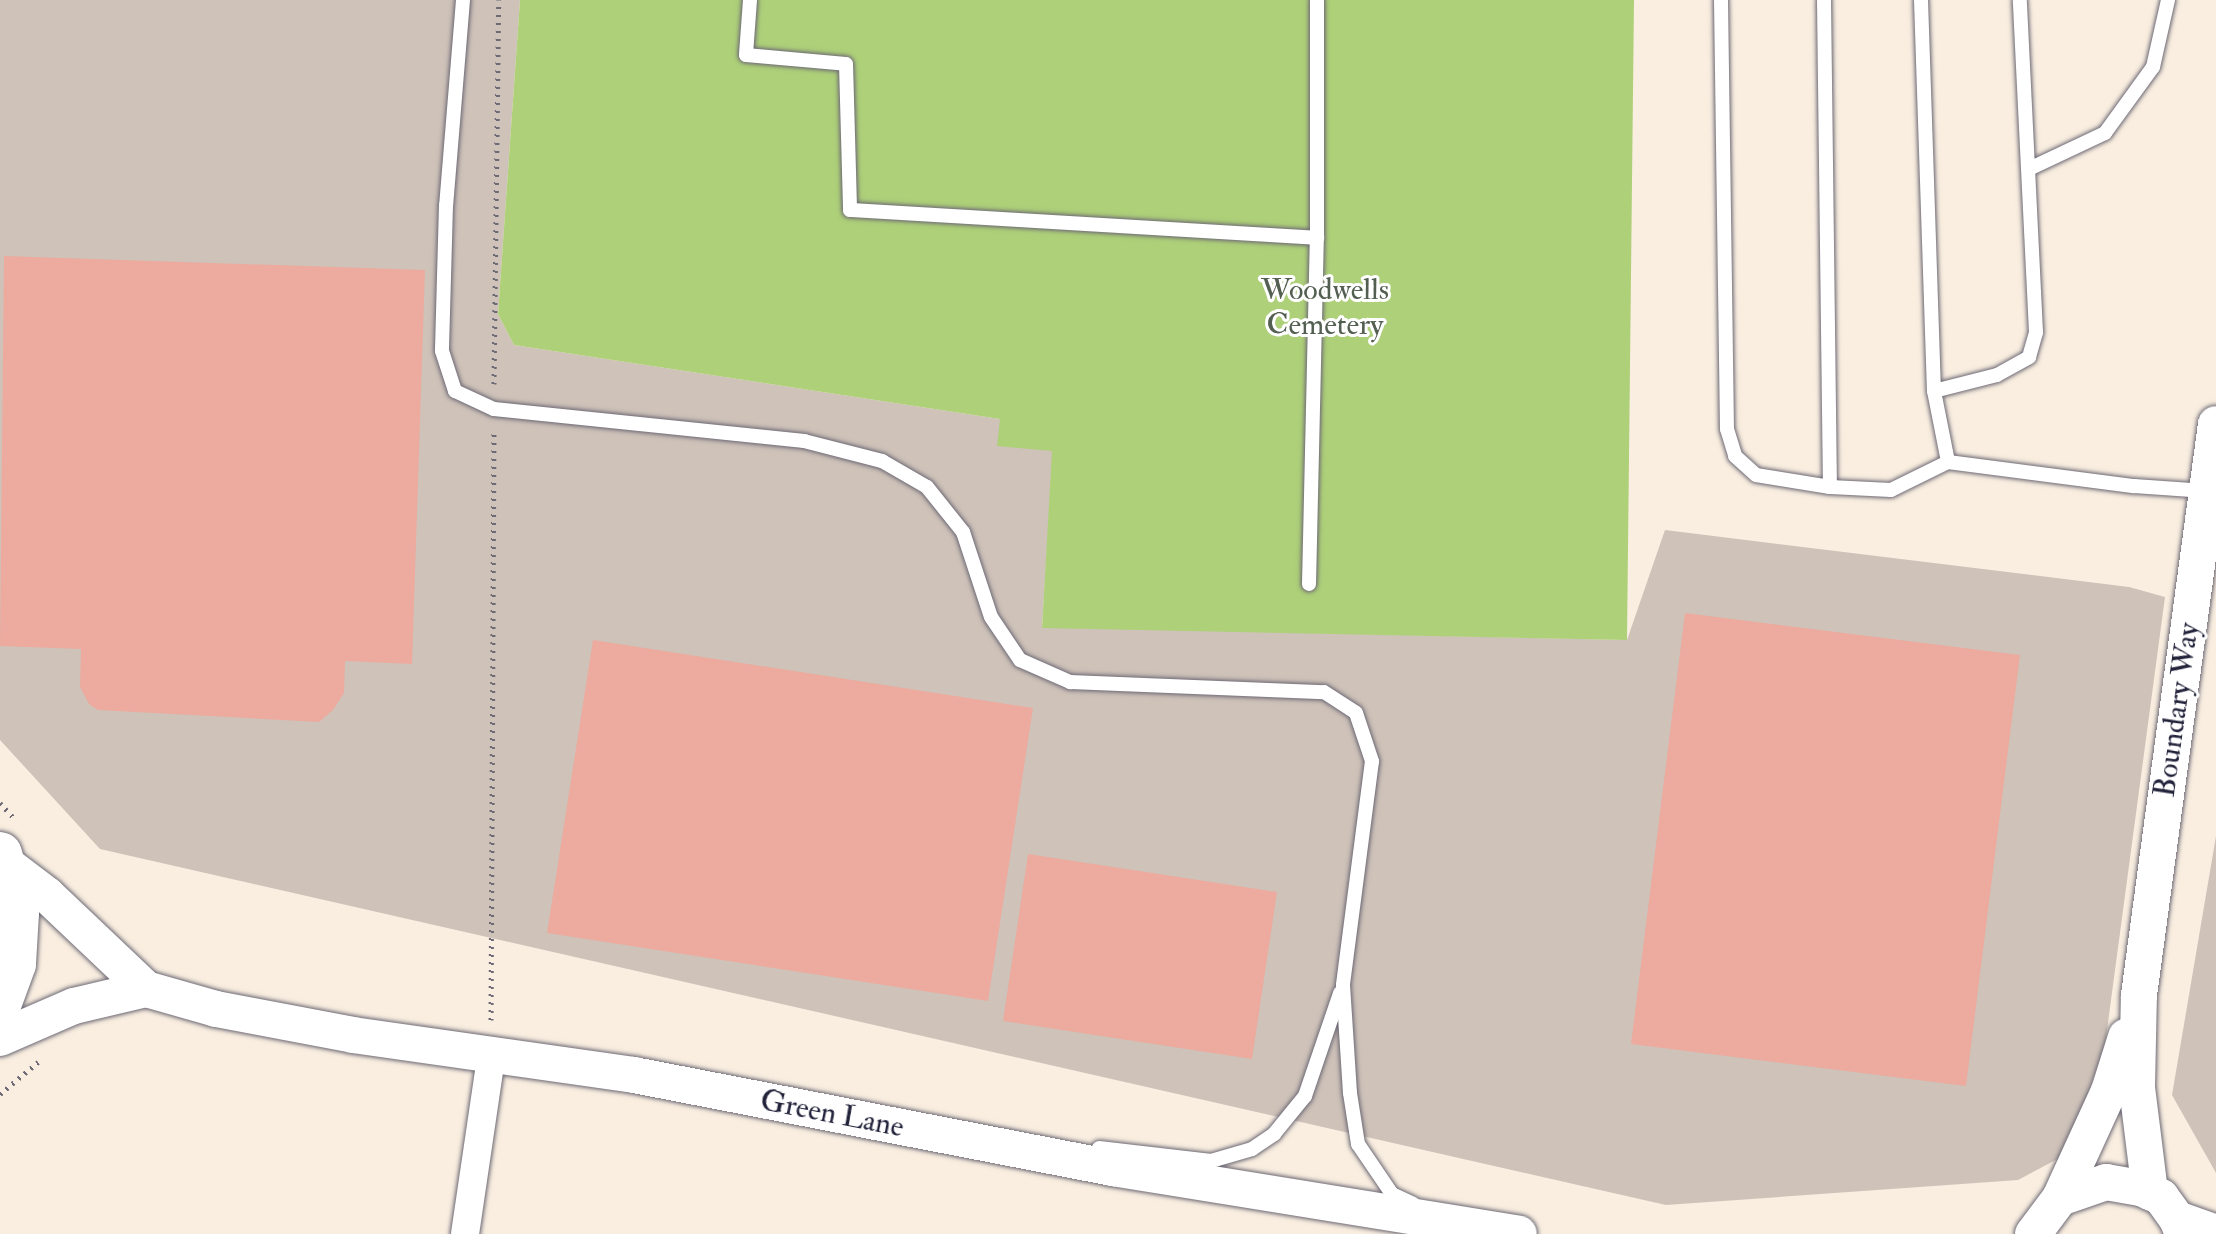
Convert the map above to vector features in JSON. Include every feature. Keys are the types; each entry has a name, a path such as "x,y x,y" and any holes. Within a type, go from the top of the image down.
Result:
{"highway":[{"path":"0,1002 14,964 17,913 3,859"}],"street":[{"name":"Boundary Way","path":"2150,1192 2137,1087 2139,995 2216,424"},
{"name":"Green Lane","path":"3,859 47,895 146,989 216,1009 491,1057 634,1075 1113,1168 1519,1234"},
{"name":"Green Lane","path":"0,1038 74,1006 146,989"},
{"name":"Boundary Way","path":"2044,1218 2109,1091 2139,995"},
{"path":"465,1234 491,1057"},
{"path":"2002,1234 2044,1218 2106,1182 2161,1197 2180,1227 2216,1233"}],"lane":[{"path":"463,0 446,205 442,351 455,391 494,409 804,441 882,461 927,487 963,532 991,617 1020,660 1070,682 1324,692 1356,713 1372,761 1343,985 1305,1096 1274,1134 1252,1149 1211,1161 899,1127"},
{"path":"750,0 746,55 846,64 850,210 1317,238"},
{"path":"1309,584 1317,238 1317,0"},
{"path":"1721,0 1727,429 1735,456 1756,475 1830,487 1891,490 1948,462 2134,486 2206,491"},
{"path":"1824,0 1830,487"},
{"path":"1921,0 1934,391 1948,462"},
{"path":"1934,391 1997,375 2029,357 2036,332 2031,168 2020,0"},
{"path":"2031,168 2105,133 2153,67 2168,0"},
{"path":"1343,985 1358,1144 1392,1194 1453,1224"}],"path":[{"path":"491,1057 499,0"}],"shaded area":[{"path":"0,0 520,0 498,314 514,345 1000,419 1053,451 1042,627 1627,640 1665,530 2129,587 2165,597 2105,1045 2067,1154 2018,1180 1666,1205 100,849 0,740"},
{"path":"2216,836 2216,1173 2172,1095"}],"green space":[{"name":"Woodwells Cemetery","path":"520,0 1634,0 1627,640 1042,628 1052,451 997,446 1000,419 514,345 498,314"}],"building":[{"path":"4,256 425,270 412,664 345,661 344,693 333,710 319,722 98,710 89,704 80,687 81,649 0,646"},
{"path":"1685,613 2020,655 1966,1086 1631,1044"},
{"path":"593,640 1033,708 988,1001 547,933"},
{"path":"1028,854 1277,892 1252,1059 1003,1021"}]}
